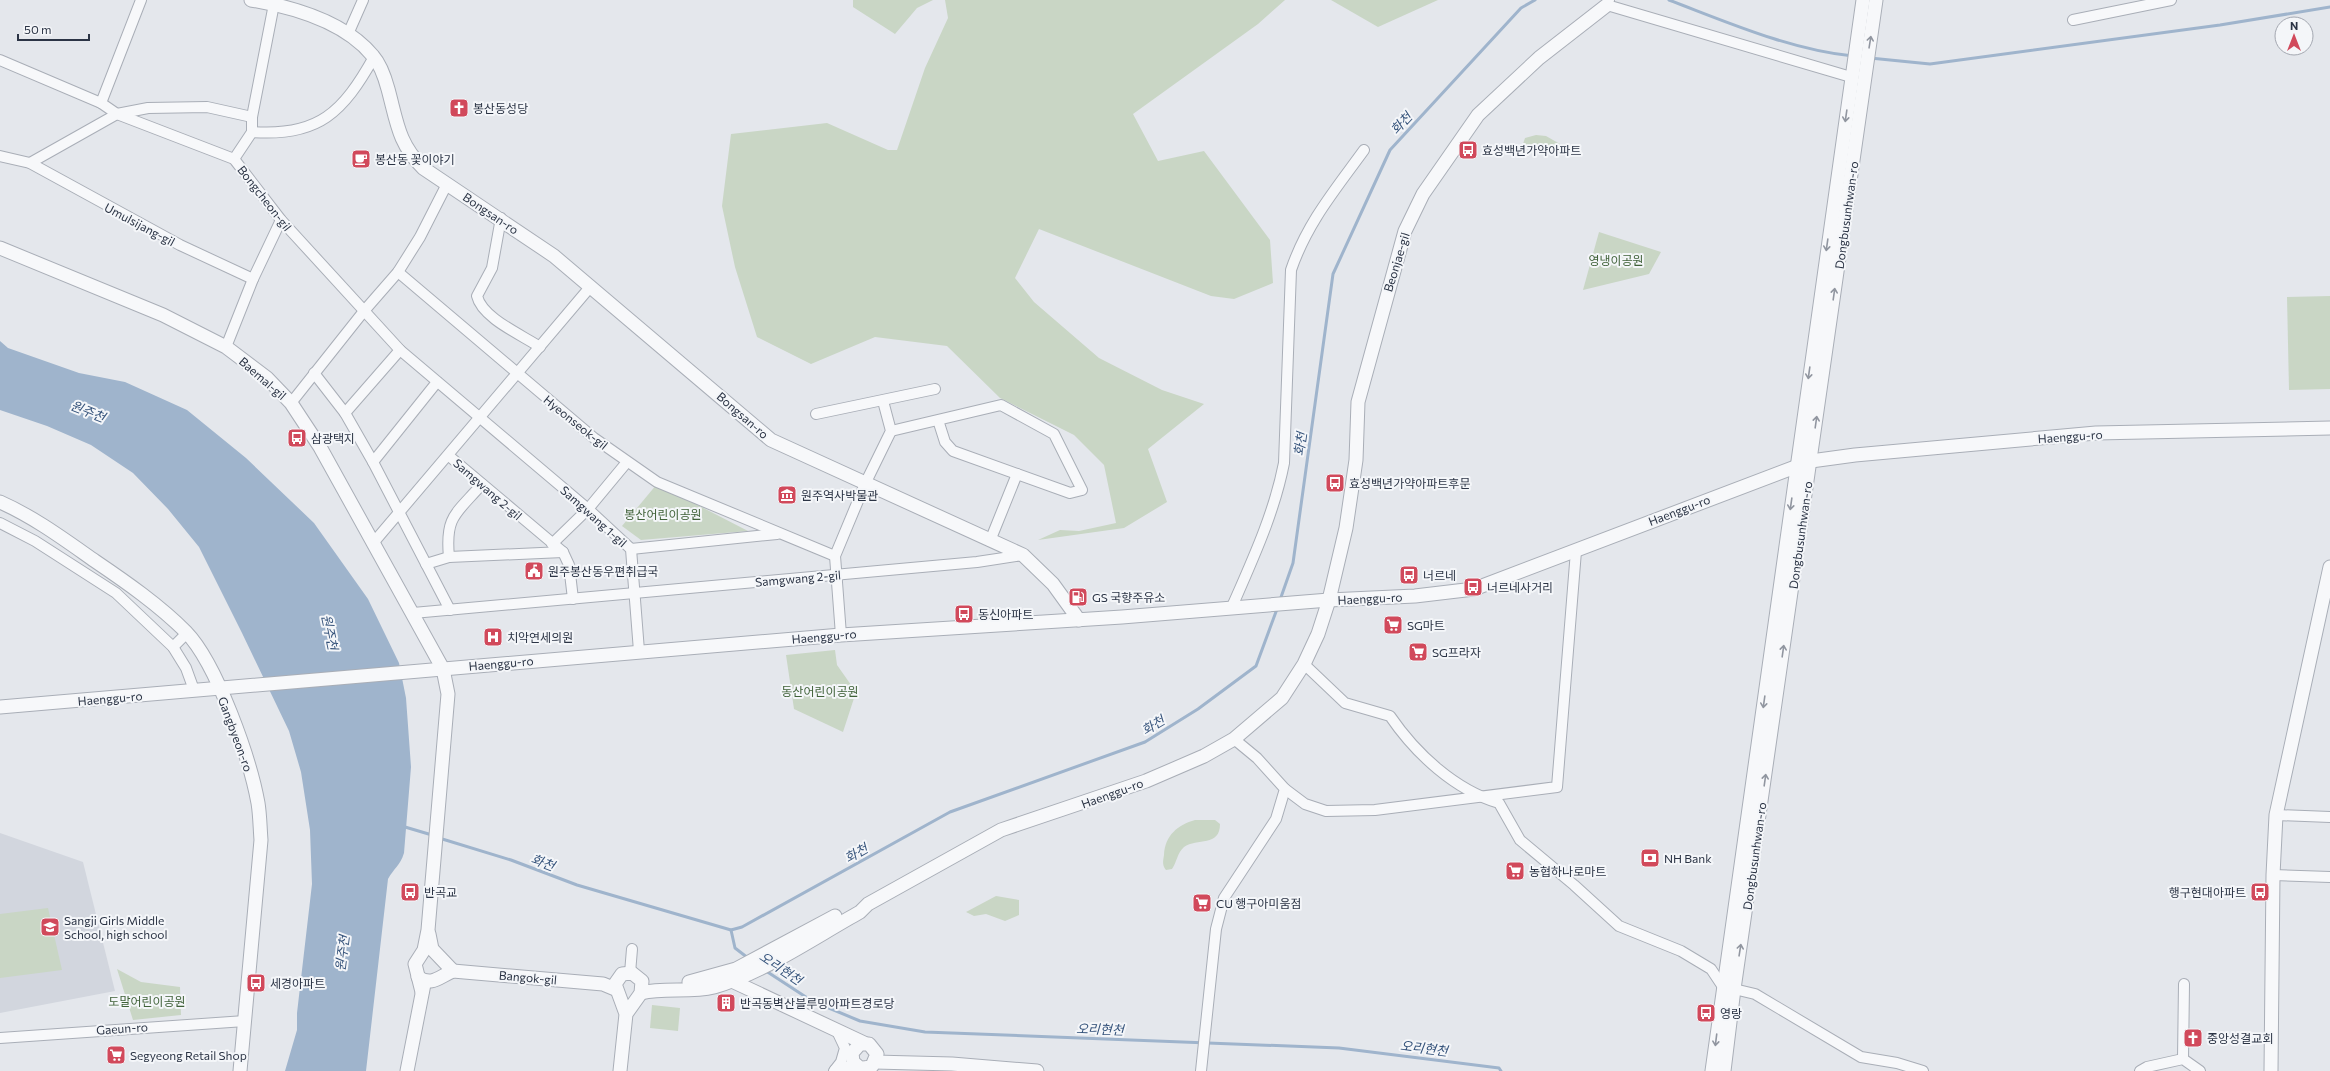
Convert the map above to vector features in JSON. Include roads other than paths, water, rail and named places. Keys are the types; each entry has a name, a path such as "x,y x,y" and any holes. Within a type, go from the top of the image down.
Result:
{"street":[{"path":"101,103 141,0"},
{"name":"Bongsan-ro","path":"251,0 274,4 304,13 348,34 374,57 382,72 402,143 411,156 423,168 501,218 554,256 771,440 1023,555 1053,584 1079,620"},
{"path":"348,34 363,0"},
{"name":"Dongbusunhwan-ro","path":"1712,1071 1728,988 1810,461 1866,74 1868,16 1863,0"},
{"name":"Dongbusunhwan-ro","path":"1724,1071 1728,988 1796,465 1852,72 1868,16 1876,0"},
{"path":"2073,20 2171,0"},
{"path":"1608,3 1852,72 1866,74"},
{"name":"Beonjae-gil","path":"1329,600 1346,528 1356,460 1358,402 1405,231 1423,194 1478,115 1539,58 1608,3"},
{"path":"234,159 252,132 252,117 274,4"},
{"path":"252,132 270,134 297,130 316,123 332,114 345,103 358,85 374,57"},
{"name":"Bongcheon-gil","path":"0,60 101,103 117,114 234,159 281,220 364,311"},
{"path":"30,163 117,114 148,108 208,107 252,117"},
{"path":"1231,609 1264,535 1279,489 1284,463 1291,270 1300,243 1321,209 1364,150"},
{"name":"Umulsijang-gil","path":"0,156 30,163 180,246 253,279"},
{"path":"291,403 364,311 398,272 420,237 447,184"},
{"path":"501,218 492,268 477,296 479,304 486,313 540,347"},
{"path":"226,347 253,279 281,220"},
{"name":"Baemal-gil","path":"0,248 163,314 226,347 267,378 291,403 320,447 443,669"},
{"name":"Hyeonseok-gil","path":"398,272 594,438 657,482 835,556"},
{"path":"374,542 449,456 591,286"},
{"name":"Samgwang 1-gil","path":"364,311 400,350 588,509 630,549 639,651"},
{"path":"344,413 400,350"},
{"path":"314,373 344,413 373,462 450,610"},
{"path":"373,462 437,382"},
{"path":"816,414 934,389"},
{"path":"841,635 835,556 865,484 891,431 883,401"},
{"path":"891,431 1001,405 1054,434 1082,490 1070,493 953,451 945,442 938,420"},
{"name":"Haenggu-ro","path":"0,707 220,687 417,672 639,651 841,635 1231,609 1329,600 1415,596 1474,589 1796,465 1810,461 1854,455 2096,433 2330,428"},
{"name":"Samgwang 2-gil","path":"449,456 563,552"},
{"path":"552,544 588,509 627,462"},
{"path":"990,541 1017,474"},
{"path":"450,557 448,534 452,518 482,484"},
{"name":"Gangbyeon-ro","path":"0,502 18,510 104,567 163,611 187,633 209,665 220,687 252,776 258,804 260,840 240,1071"},
{"path":"0,523 35,540 116,593 173,647 186,668 194,690"},
{"name":"Hyeonseok-gil","path":"630,549 780,534"},
{"path":"1234,739 1257,758 1285,789 1305,804 1326,811 1375,810 1481,798 1557,787 1576,551"},
{"path":"426,564 450,557 563,552 569,566 573,599"},
{"name":"Samgwang 2-gil","path":"413,613 977,562 1023,555"},
{"path":"2271,1071 2273,876 2276,816 2330,567"},
{"name":"Haenggu-ro","path":"640,991 700,989 732,977 797,942 853,906 868,904 1001,830 1146,781 1204,756 1234,739 1282,698 1304,664 1318,634 1329,600"},
{"path":"173,647 187,633"},
{"path":"1304,664 1345,703 1390,716 1404,736 1429,762 1481,798 1499,803 1520,840 1574,885 1619,926 1681,951 1711,969 1728,988 1755,994 1861,1057 1897,1063 1923,1071"},
{"path":"407,1071 422,983 415,969 417,960 424,950 428,930 432,886 448,694 443,669"},
{"path":"1201,1070 1216,930 1224,898 1276,819 1285,789"},
{"path":"2276,816 2330,817"},
{"path":"2273,876 2330,877"},
{"path":"422,983 433,982 453,971 432,949 428,930"},
{"path":"630,972 632,949"},
{"path":"417,960 425,954 440,957"},
{"path":"440,957 444,968 441,977"},
{"name":"Bangok-gil","path":"453,971 603,984 617,989"},
{"path":"620,1071 626,1014 640,991 636,974 630,972 622,974 617,989 626,1014"},
{"path":"732,977 837,1031 893,1055 952,1064"},
{"path":"2182,1059 2184,984"},
{"path":"617,989 628,1000 640,991"},
{"name":"Gaeun-ro","path":"0,1038 245,1021"},
{"path":"837,1031 849,1051 853,1062 860,1068"},
{"path":"835,1071 849,1051 856,1046 869,1045"},
{"path":"835,1071 844,1067 869,1068 875,1062 877,1054 869,1045"},
{"path":"2140,1071 2147,1067 2182,1059 2200,1071"},
{"path":"875,1062 952,1064 1037,1071"}],"water":[{"name":"원주천","path":"0,341 8,348 79,373 125,382 187,410 246,458 314,523 368,599 399,663 406,698 411,767 404,853 401,861 388,879 366,1071 285,1071 297,1030 297,1013 312,884 310,830 301,772 289,731 199,547 168,509 133,473 91,445 47,426 0,410"}],"waterway":[{"name":"화천","path":"1280,600 1293,563 1333,274 1390,150 1521,8 1535,0"},
{"path":"1669,0 1760,34 1806,48 1853,56"},
{"path":"1870,58 1930,64 2220,25 2330,7"},
{"name":"화천","path":"439,838 511,860 577,885 731,930 742,927 950,812 1145,742 1198,709 1256,666 1277,609"},
{"name":"화천","path":"405,827 432,835"},
{"name":"오리현천","path":"731,930 735,948 748,958"},
{"name":"오리현천","path":"766,971 812,1001 860,1021 925,1032 1339,1048 1499,1068 1501,1071"}],"place":[{"name":"봉산동성당","path":"459,108"},
{"name":"효성백년가약아파트","path":"1468,150"},
{"name":"봉산동 꽃이야기","path":"361,159"},
{"name":"삼광택지","path":"297,438"},
{"name":"효성백년가약아파트후문","path":"1335,483"},
{"name":"원주역사박물관","path":"787,495"},
{"name":"원주봉산동우편취급국","path":"534,571"},
{"name":"너르네","path":"1409,575"},
{"name":"너르네사거리","path":"1473,587"},
{"name":"GS 국향주유소","path":"1078,597"},
{"name":"동신아파트","path":"964,614"},
{"name":"SG마트","path":"1393,625"},
{"name":"치악연세의원","path":"493,637"},
{"name":"SG프라자","path":"1418,652"},
{"name":"NH Bank","path":"1650,858"},
{"name":"농협하나로마트","path":"1515,871"},
{"name":"반곡교","path":"410,892"},
{"name":"행구현대아파트","path":"2260,892"},
{"name":"CU 행구아미움점","path":"1202,903"},
{"name":"Sangji Girls Middle School, high school","path":"50,927"},
{"name":"세경아파트","path":"256,983"},
{"name":"반곡동벽산블루밍아파트경로당","path":"726,1003"},
{"name":"영랑","path":"1706,1013"},
{"name":"중앙성결교회","path":"2193,1038"},
{"name":"Segyeong Retail Shop","path":"116,1055"}],"park label":[{"name":"영냉이공원","path":"1616,260"},
{"name":"봉산어린이공원","path":"663,514"},
{"name":"동산어린이공원","path":"820,691"},
{"name":"도말어린이공원","path":"147,1001"}]}
